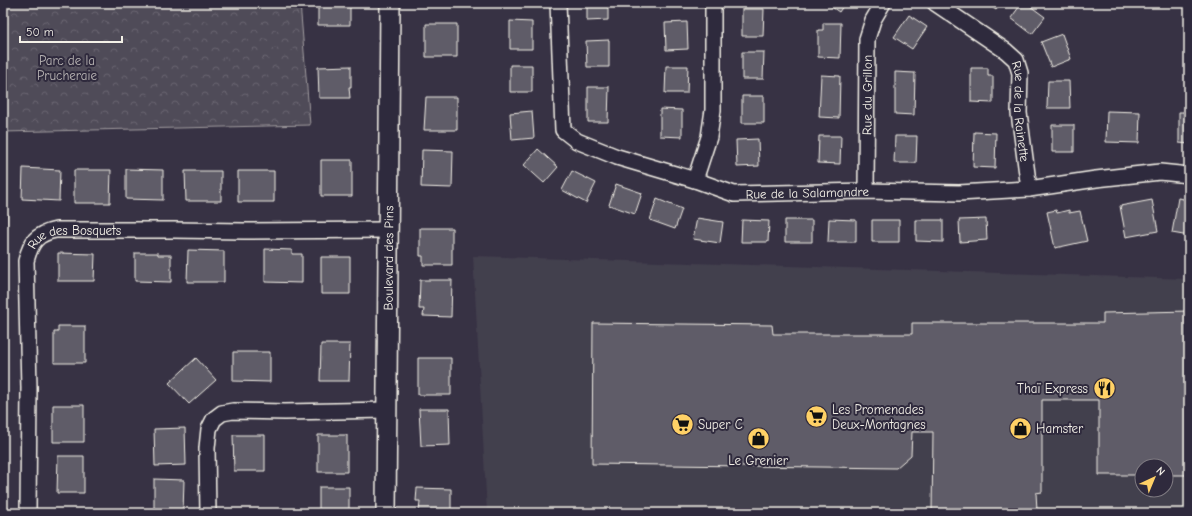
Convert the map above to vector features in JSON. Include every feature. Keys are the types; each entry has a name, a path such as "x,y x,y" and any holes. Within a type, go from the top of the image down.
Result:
{"street":[{"name":"Boulevard des Pins","path":"386,513 390,3"},
{"name":"Rue de la Salamandre","path":"558,3 563,130 577,141 617,157 696,180 734,194 866,191 959,193 1029,189 1096,179 1160,172 1189,175"},
{"path":"696,180 709,137 714,110 713,3"},
{"name":"Rue du Grillon","path":"866,191 867,39 873,20 883,3"},
{"name":"Rue de la Rainette","path":"936,3 1006,50 1016,60 1020,73 1019,113 1029,189"},
{"name":"Rue des Bosquets","path":"28,513 29,388 26,261 29,249 35,240 45,232 56,230 388,230"},
{"path":"208,513 209,429 214,419 222,413 233,410 290,412 388,410"}],"shaded area":[{"path":"473,256 1189,279 1189,513 487,513"}],"green space":[{"name":"Parc de la Prucheraie","path":"3,3 300,3 310,125 3,132"}],"building":[{"path":"318,3 350,3 350,25 318,25"},
{"path":"587,3 608,3 608,20 587,21"},
{"path":"666,3 687,3 687,6 666,6"},
{"path":"826,3 845,3 839,12"},
{"path":"986,3 1001,3 996,10"},
{"path":"1022,3 1026,3 1045,17 1032,34 1011,18"},
{"path":"742,9 764,9 763,36 742,36"},
{"path":"909,15 927,27 912,49 894,37"},
{"path":"510,21 532,22 532,49 510,49"},
{"path":"687,22 688,49 666,50 665,23"},
{"path":"823,23 841,23 840,58 818,57 818,30 823,30"},
{"path":"426,24 457,24 457,57 426,57"},
{"path":"1062,34 1071,59 1051,67 1041,42"},
{"path":"609,40 609,67 587,67 586,41"},
{"path":"742,52 764,52 763,79 742,79"},
{"path":"510,65 532,65 532,92 510,92"},
{"path":"351,66 351,87 349,87 350,98 319,98 318,67"},
{"path":"666,66 688,66 687,93 665,93"},
{"path":"971,68 988,68 988,76 993,76 993,103 971,102"},
{"path":"895,72 915,73 914,115 895,114"},
{"path":"821,75 840,76 839,118 819,117"},
{"path":"1048,81 1069,81 1070,108 1047,108"},
{"path":"588,87 609,87 608,122 588,122"},
{"path":"742,96 764,96 764,123 742,123"},
{"path":"426,97 457,97 457,130 424,130"},
{"path":"660,109 682,110 682,137 660,136"},
{"path":"532,111 534,138 512,140 510,113"},
{"path":"1107,111 1140,112 1139,143 1106,142"},
{"path":"1179,112 1189,112 1189,144 1179,143"},
{"path":"1052,125 1074,125 1074,152 1052,152"},
{"path":"974,132 996,133 995,168 973,167"},
{"path":"819,136 841,136 840,164 818,163"},
{"path":"895,136 917,136 916,163 894,163"},
{"path":"758,139 759,166 737,167 736,140"},
{"path":"538,149 558,167 544,183 524,165"},
{"path":"422,150 453,151 452,188 421,187"},
{"path":"321,160 352,160 352,196 321,196"},
{"path":"23,168 60,170 59,201 22,199"},
{"path":"126,169 163,170 163,200 126,199"},
{"path":"74,170 111,170 110,203 74,203"},
{"path":"185,171 221,171 221,201 186,201"},
{"path":"238,171 274,171 274,202 238,202"},
{"path":"572,171 596,183 586,203 562,190"},
{"path":"616,184 642,193 635,214 609,205"},
{"path":"1178,198 1189,200 1189,236 1172,233"},
{"path":"657,199 682,209 675,229 650,220"},
{"path":"1152,200 1158,231 1126,237 1120,206"},
{"path":"1056,210 1057,213 1069,210 1069,213 1080,211 1087,241 1055,248 1047,212"},
{"path":"3,212 7,213 6,249 3,249"},
{"path":"697,218 723,222 720,243 693,239"},
{"path":"829,219 856,220 856,242 828,242"},
{"path":"986,219 987,240 960,242 959,220"},
{"path":"742,220 769,221 768,242 741,242"},
{"path":"785,220 812,220 812,242 785,242"},
{"path":"872,220 899,220 899,242 872,242"},
{"path":"916,220 943,220 943,242 916,241"},
{"path":"420,228 452,228 452,265 423,265 423,256 420,256"},
{"path":"265,249 292,250 292,254 302,254 302,283 265,282"},
{"path":"188,250 224,251 224,282 187,282"},
{"path":"58,253 95,254 94,281 58,281"},
{"path":"135,253 158,253 158,255 171,255 171,282 135,281"},
{"path":"321,257 350,257 350,294 321,294"},
{"path":"420,280 452,280 451,317 423,316 424,309 419,309"},
{"name":"Les Promenades Deux-Montagnes","path":"1189,311 1189,475 1174,475 1174,458 1134,458 1134,475 1099,475 1099,400 1042,400 1042,492 1036,493 1037,510 1035,513 932,513 933,432 912,432 911,455 896,468 592,464 593,323 772,325 773,334 912,334 912,323 1103,323 1103,313"},
{"path":"58,326 85,326 85,363 54,363 54,332 58,332"},
{"path":"321,344 350,344 349,381 320,381"},
{"path":"233,352 270,352 270,382 233,381"},
{"path":"196,358 216,380 189,404 169,383"},
{"path":"418,358 451,358 451,395 418,395"},
{"path":"53,405 84,405 84,442 53,442"},
{"path":"419,409 449,409 450,445 421,446"},
{"path":"185,428 186,465 155,466 154,429"},
{"path":"233,435 265,435 265,471 234,471"},
{"path":"318,435 347,435 347,472 318,472"},
{"path":"58,456 84,456 84,493 57,493"},
{"path":"154,479 184,480 183,513 154,513"},
{"path":"319,487 349,487 349,513 319,513"},
{"path":"417,488 451,489 451,513 416,513 419,512 420,501 416,501"}],"place":[{"name":"Thaï Express","path":"1104,388"},
{"name":"Les Promenades Deux-Montagnes","path":"817,416"},
{"name":"Super C","path":"682,424"},
{"name":"Hamster","path":"1021,428"},
{"name":"Le Grenier","path":"758,438"}]}
